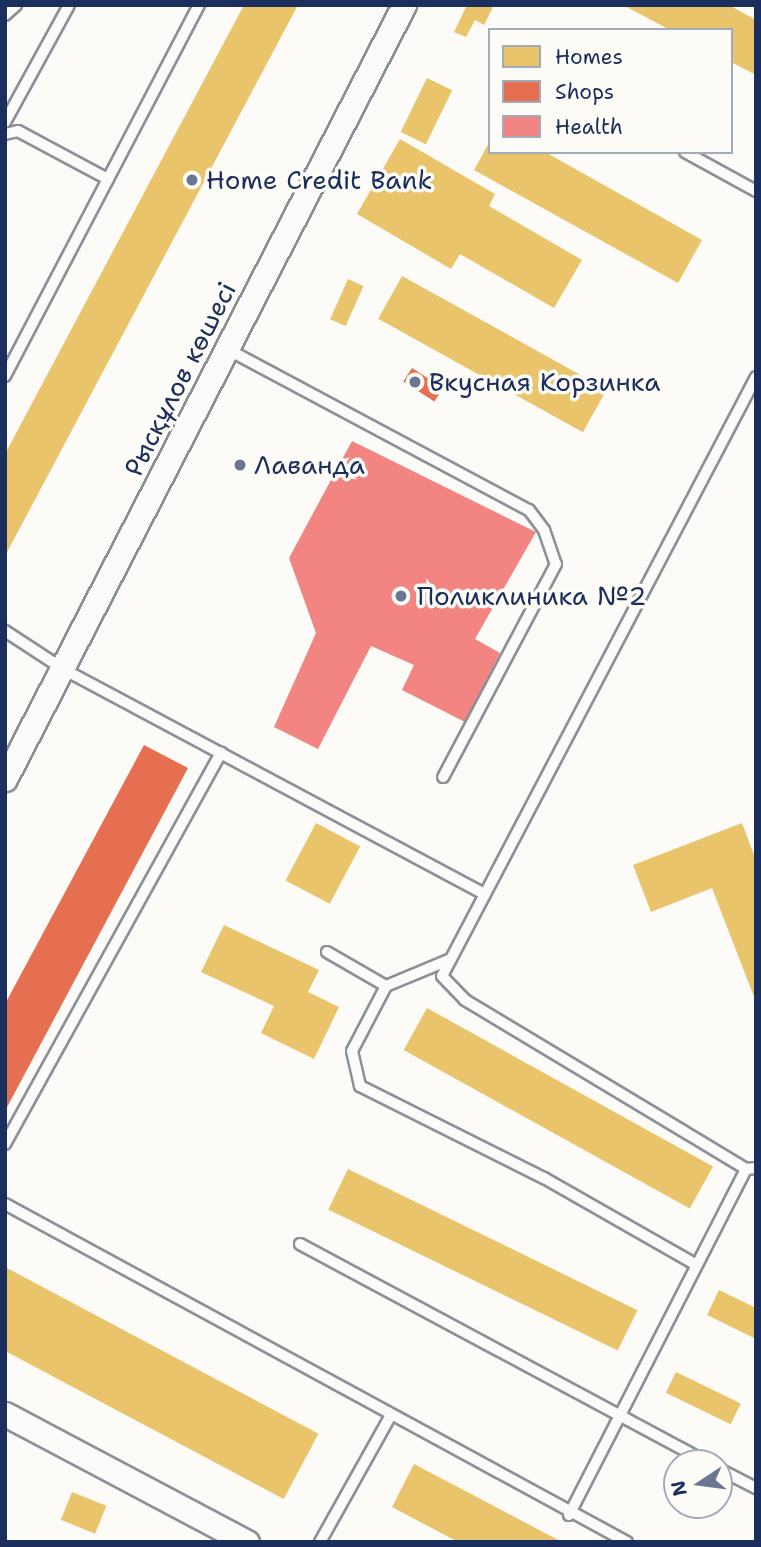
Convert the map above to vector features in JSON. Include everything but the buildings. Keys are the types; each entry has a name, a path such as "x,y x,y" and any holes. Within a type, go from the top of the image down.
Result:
{"street":[{"name":"Рысқұлов көшесі","path":"5,779 404,5"},
{"path":"5,1414 247,1542"}],"lane":[{"path":"5,15 16,5"},
{"path":"5,122 68,5"},
{"path":"5,376 199,5"},
{"path":"5,134 18,131 108,179"},
{"path":"689,154 756,191"},
{"path":"227,349 529,510 544,530 556,564 443,777"},
{"path":"569,1515 695,1264 751,1168 465,1000 442,976 756,377"},
{"path":"5,631 63,669 485,894"},
{"path":"5,1144 221,753"},
{"path":"327,952 386,986"},
{"path":"452,959 386,986 352,1051 360,1086 544,1178 695,1264"},
{"path":"5,1204 569,1515 627,1542"},
{"path":"300,1244 681,1449"},
{"path":"320,1542 390,1417"},
{"path":"733,1476 756,1488"}],"place":[{"name":"Home Credit Bank","path":"192,180"},
{"name":"Вкусная Корзинка","path":"415,382"},
{"name":"Лаванда","path":"240,465"},
{"name":"Поликлиника №2","path":"401,596"}]}
